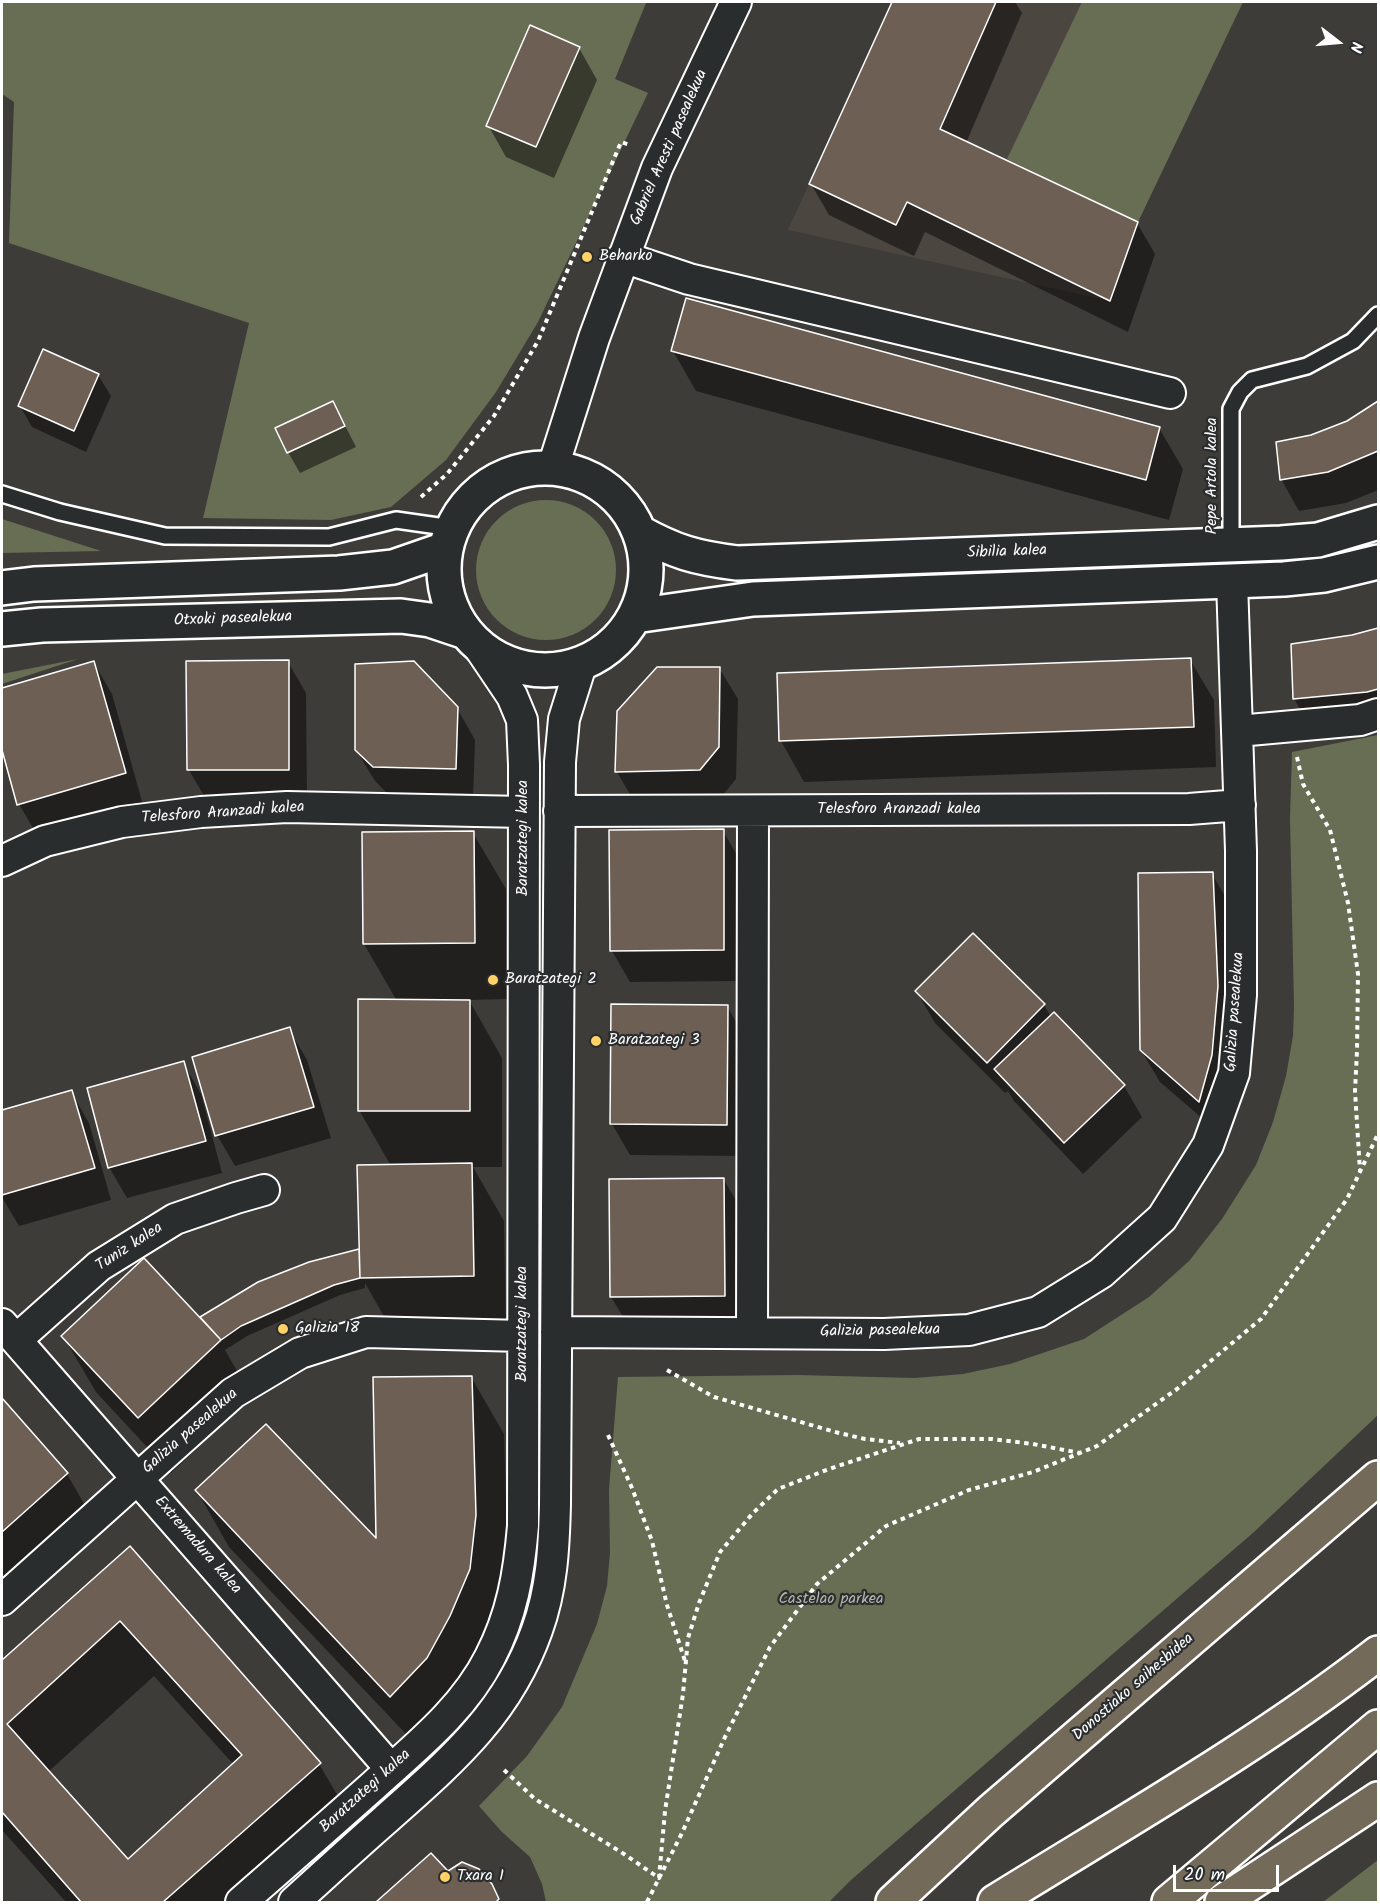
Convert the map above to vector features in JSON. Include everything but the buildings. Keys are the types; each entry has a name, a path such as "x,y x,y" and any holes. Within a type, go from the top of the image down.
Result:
{"highway":[{"name":"Donostiako saihesbidea","path":"893,1902 991,1811 1378,1478"},
{"path":"995,1902 1229,1756 1336,1686 1378,1653"},
{"path":"1169,1902 1378,1727"},
{"path":"1222,1902 1378,1799"}],"main road":[{"path":"539,467 553,467 573,471 600,483 629,510 639,532 646,558 645,587 635,616 615,643 581,665 566,670 535,670 507,664 471,639 450,605 443,578 449,538 463,509 489,484 512,473 539,467"},
{"name":"Sibilia kalea","path":"639,532 680,552 702,559 736,563 1318,540 1355,531 1378,522"},
{"path":"2,588 34,584 339,573 393,567 449,538"},
{"path":"635,616 753,599 1232,581 1324,575 1378,562"},
{"name":"Otxoki pasealekua","path":"2,629 42,625 401,616 430,620 471,639"}],"street":[{"name":"Gabriel Aresti pasealekua","path":"553,467 594,338 657,168 736,2"},
{"path":"624,257 689,279 1170,393"},
{"name":"Galizia pasealekua","path":"556,1332 884,1334 969,1330 1038,1312 1101,1273 1162,1218 1208,1145 1234,1073 1241,995 1240,805 1232,581"},
{"name":"Baratzategi kalea","path":"241,1902 434,1731 465,1696 490,1658 508,1614 518,1573 523,1526 524,812 522,720 512,696 471,639"},
{"name":"Baratzategi kalea","path":"294,1902 462,1750 494,1713 518,1674 537,1630 550,1584 554,1545 560,762 564,719 581,665"},
{"path":"1238,731 1360,720 1378,714"},
{"name":"Telesforo Aranzadi kalea","path":"559,811 1189,809 1240,805"},
{"name":"Telesforo Aranzadi kalea","path":"2,861 56,838 122,822 201,812 287,807 524,812"},
{"path":"752,1333 753,811"},
{"name":"Tuniz kalea","path":"9,1332 99,1266 175,1220 264,1190"},
{"name":"Extremadura kalea","path":"9,1332 391,1769"},
{"name":"Galizia pasealekua","path":"2,1600 233,1393 300,1353 366,1332 523,1336"},
{"path":"523,1336 535,1345 540,1359 543,1522 554,1545"}],"lane":[{"name":"Pepe Artola kalea","path":"1231,545 1231,409 1240,392 1252,380 1307,366 1353,341 1378,315"},
{"path":"2,494 60,512 165,536 329,537 396,520 449,538"}],"path":[{"path":"396,520 447,474 494,416 538,341 621,142 637,147"},
{"path":"1297,757 1303,784 1330,830 1348,903 1358,974 1358,1052 1355,1091 1360,1172"},
{"path":"647,1902 770,1647 817,1584 886,1526 969,1490 1032,1472 1097,1446 1177,1389 1262,1319 1347,1199 1378,1134"},
{"path":"668,1370 714,1397 847,1435 904,1443"},
{"path":"608,1435 652,1541 686,1664"},
{"path":"660,1878 665,1811 688,1638 699,1603 720,1552 753,1513 778,1489 919,1439 992,1439 1081,1453"},
{"path":"504,1770 535,1799 660,1878"}],"shaded area":[{"path":"892,2 1243,2 1138,222 1110,301 788,230"}],"green space":[{"path":"2,2 643,2 646,3 615,79 648,93 538,322 496,392 446,460 391,507 331,520 203,518 249,323 9,243 14,102 2,94"},
{"path":"1082,2 1243,2 1138,222 1007,159"},
{"path":"546,500 573,505 596,520 611,543 616,570 611,597 596,620 573,635 546,640 519,635 496,620 481,597 476,570 481,543 496,520 519,505"},
{"path":"2,519 101,551 2,553"},
{"path":"78,659 2,684 2,674"},
{"name":"Castelao parkea","path":"1378,735 1378,1415 1254,1532 851,1880 829,1902 546,1902 542,1884 530,1857 502,1832 479,1806 527,1756 562,1707 597,1624 607,1586 610,1553 609,1489 618,1377 797,1375 915,1378 963,1374 1010,1364 1084,1339 1149,1297 1189,1261 1222,1219 1256,1165 1273,1122 1286,1076 1293,1036 1294,1007 1290,818 1292,752"},
{"path":"1378,1860 1378,1902 1323,1902"}],"place":[{"name":"Beharko","path":"587,257"},
{"name":"Baratzategi 2","path":"493,980"},
{"name":"Baratzategi 3","path":"596,1041"},
{"name":"Galizia 18","path":"283,1329"},
{"name":"Txara 1","path":"445,1877"}]}
